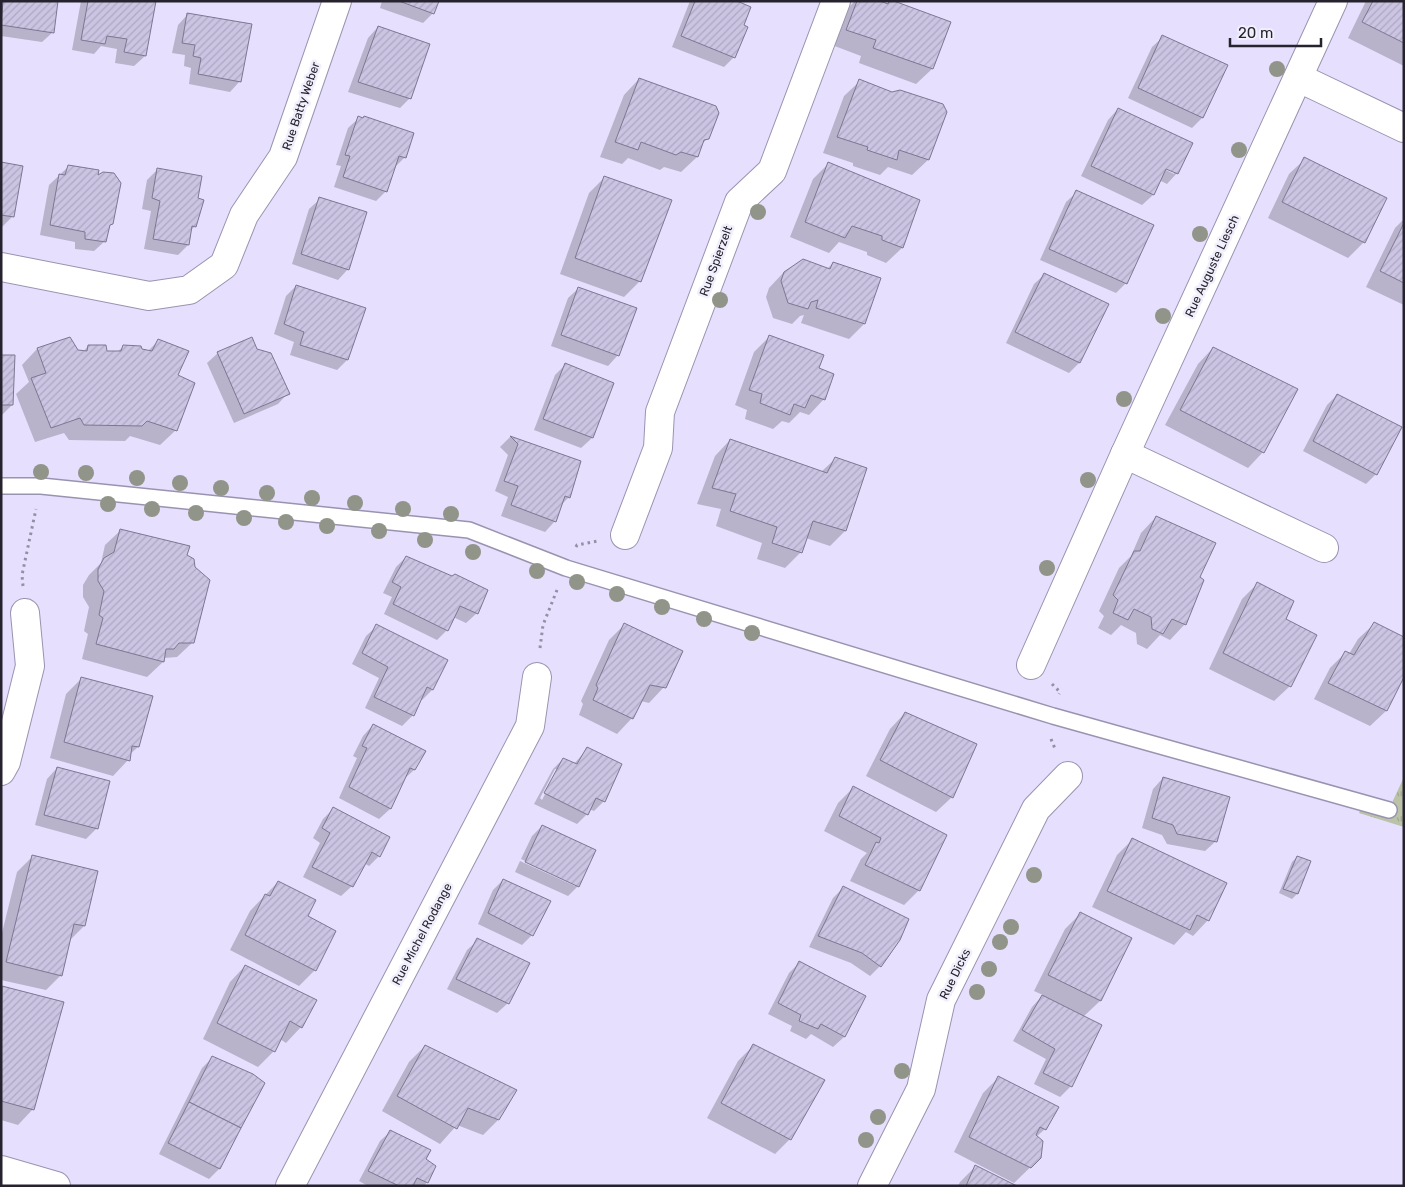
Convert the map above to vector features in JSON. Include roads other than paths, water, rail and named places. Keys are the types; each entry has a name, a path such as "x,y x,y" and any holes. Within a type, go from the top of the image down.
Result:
{"street":[{"name":"Rue Batty Weber","path":"1,267 149,296 189,290 224,265 244,215 283,157 337,1"},
{"name":"Rue Spierzelt","path":"625,535 658,448 660,412 739,202 772,170 836,1"},
{"name":"Rue Auguste Liesch","path":"1031,665 1333,1"},
{"path":"1299,78 1404,128"},
{"path":"1126,454 1324,548"},
{"path":"1,771 6,762 30,666 25,612"},
{"name":"Rue Michel Rodange","path":"290,1186 530,726 537,677"},
{"name":"Rue Dicks","path":"872,1186 921,1089 941,1000 1036,809 1068,776"},
{"path":"1,1170 56,1186"}],"lane":[{"path":"1,486 40,486 469,530 566,568 1053,716 1389,810"}]}
